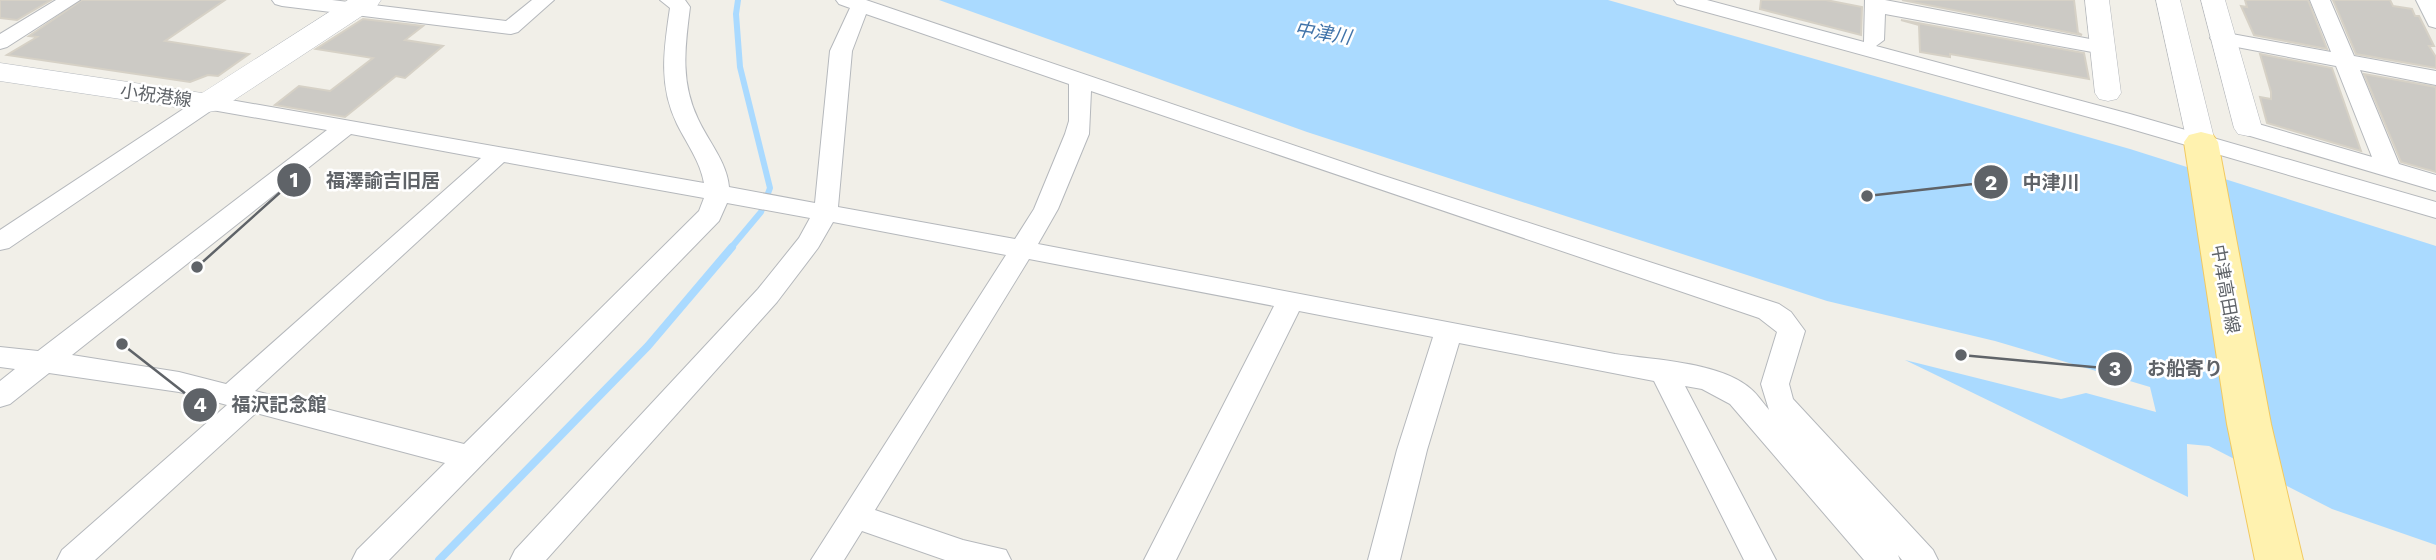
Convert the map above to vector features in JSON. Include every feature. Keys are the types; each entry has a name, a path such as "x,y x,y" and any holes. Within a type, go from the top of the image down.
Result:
{"main road":[{"name":"小祝港線","path":"0,72 208,103 360,5"},
{"name":"中津高田線","path":"2201,142 2249,425 2279,560"}],"street":[{"path":"0,43 71,0"},
{"path":"282,0 360,5 512,28 544,0"},
{"path":"368,560 710,215 717,194 713,166 690,128 674,80 673,61 680,7 670,0"},
{"path":"1684,0 2201,142 2436,210"},
{"path":"1959,75 1999,78 2095,97 2108,93 2097,0"},
{"path":"2168,0 2201,142"},
{"path":"2213,0 2221,38 2248,128 2436,183"},
{"path":"2320,0 2345,61 2379,166 2406,191 2436,200"},
{"path":"2426,0 2436,22"},
{"path":"526,560 771,291 826,214 841,51 854,18 854,3 1775,314 1791,334 1775,384 1780,403 1922,560"},
{"path":"1873,40 1875,3 2102,48"},
{"path":"2221,38 2436,78"},
{"path":"827,560 1023,247 1055,191 1080,121 1080,81"},
{"path":"1,240 208,103 1023,247 1706,379 1740,396 1884,560"},
{"path":"0,396 347,127"},
{"path":"73,560 241,397 499,155"},
{"path":"1160,560 1290,300"},
{"path":"1384,560 1401,508 1411,453 1436,382 1448,330"},
{"path":"0,357 142,375 241,397 469,457"},
{"path":"1664,373 1760,560"},
{"path":"855,516 963,553 995,560"}],"water":[{"path":"939,0 1608,0 2130,149 2436,246 2436,545 2332,509 2209,446 2187,444 2188,497 1905,360 2061,399 2086,393 2156,412 2150,387 1995,341 1827,301 1307,132"}],"building":[{"path":"0,0 51,0 17,20 0,18"},
{"path":"82,0 225,0 165,41 249,54 218,76 208,75 190,82 7,55 37,37 29,36"},
{"path":"1761,0 1826,0 1862,7 1861,35 1760,9"},
{"path":"1902,0 2074,0 2078,33 2082,35"},
{"path":"2245,0 2308,0 2327,49 2254,35 2241,6 2247,7"},
{"path":"2333,0 2390,0 2393,6 2412,9 2415,16 2419,16 2434,46 2429,46 2436,57 2436,68 2356,54"},
{"path":"363,19 423,26 405,40 443,46 405,78 396,76 345,117 275,105 299,86 330,91 373,58 316,49"},
{"path":"1901,20 2084,53 2089,79 1950,54 1950,57 1920,52 1919,25"},
{"path":"2260,54 2332,68 2361,151 2267,123 2260,97 2271,99 2271,92"},
{"path":"2364,74 2436,87 2436,172 2401,162"}],"waterway":[{"path":"730,249 761,212 770,188 740,67 736,14 738,0"},
{"path":"439,560 648,346 732,247"}],"place":[{"name":"中津川","path":"1867,196"},
{"name":"福澤諭吉旧居","path":"197,267"},
{"name":"福沢記念館","path":"122,344"},
{"name":"お船寄り","path":"1961,355"}]}
